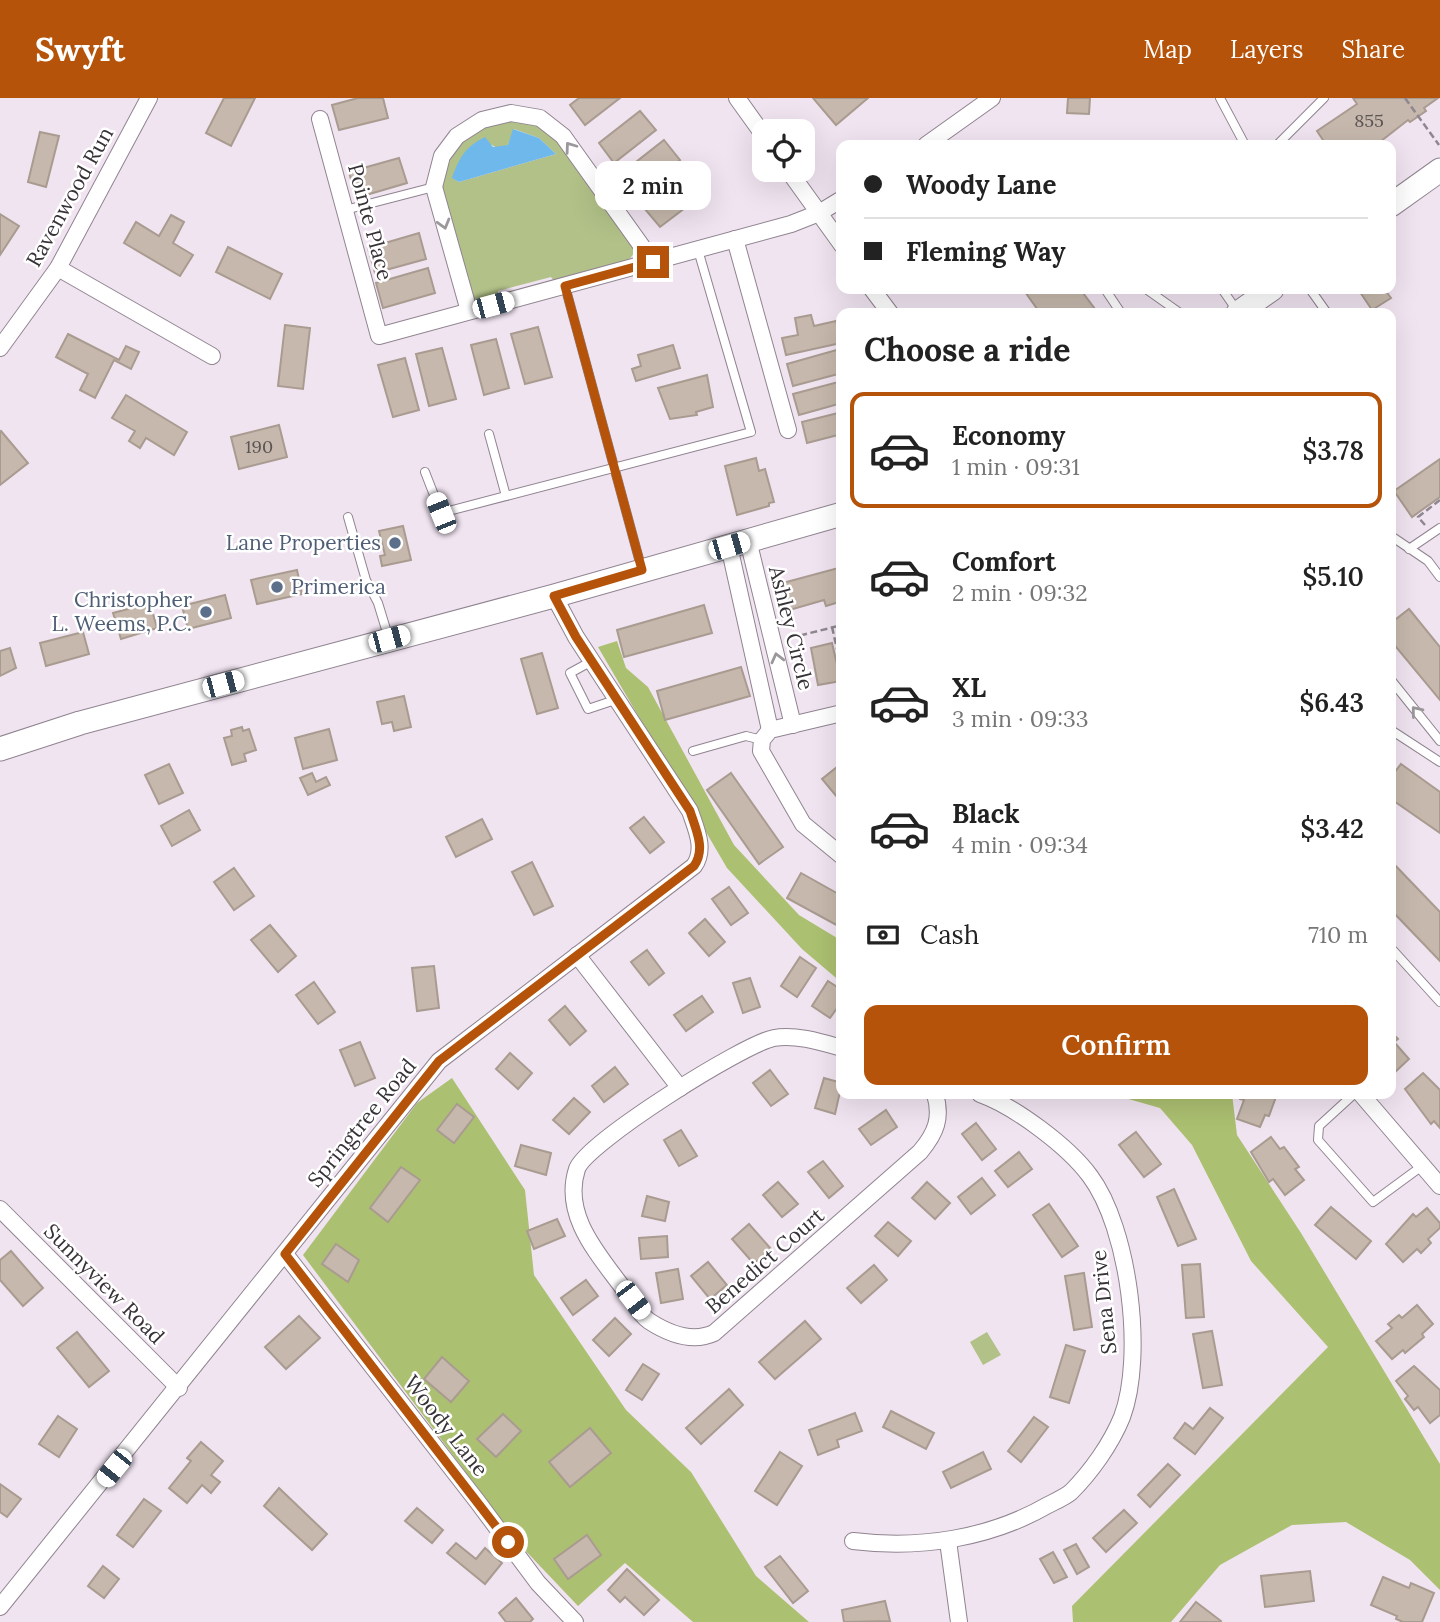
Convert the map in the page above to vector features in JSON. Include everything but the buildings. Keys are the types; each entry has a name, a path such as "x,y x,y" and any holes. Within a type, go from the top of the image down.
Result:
{"main road":[{"path":"1396,201 1440,170"},
{"path":"1245,308 1265,294"},
{"path":"0,749 102,717 554,596 836,516"}],"street":[{"name":"Ravenwood Run","path":"0,348 58,268 149,98"},
{"path":"737,98 752,119"},
{"path":"933,140 992,98"},
{"path":"653,262 563,136 540,118 512,113 482,120 457,136 442,156 433,187 469,311 565,286 735,240 819,213 836,203"},
{"name":"Pointe Place","path":"320,119 379,336 469,311"},
{"path":"797,182 836,237"},
{"path":"735,240 789,430"},
{"path":"58,268 212,356"},
{"name":"Ashley Circle","path":"739,543 773,643 793,725"},
{"name":"Ashley Circle","path":"739,543 766,735 764,760 803,824 836,851"},
{"name":"Springtree Road","path":"0,1607 179,1388 439,1061 694,866 700,858 699,840 690,811 554,596"},
{"name":"Ashley Circle","path":"766,735 836,714"},
{"path":"577,955 680,1088"},
{"name":"Benedict Court","path":"836,1046 816,1040 775,1037 744,1048 680,1088 582,1159 574,1190 577,1214 589,1242 647,1320 674,1334 703,1338 714,1333 920,1152 931,1139 939,1121 936,1099"},
{"name":"Sena Drive","path":"853,1541 884,1545 948,1541 1024,1519 1070,1493 1103,1453 1122,1417 1131,1377 1133,1335 1119,1235 1090,1176 1038,1126 989,1099"},
{"path":"1366,1099 1440,1186"},
{"name":"Sunnyview Road","path":"3,1219 179,1388"},
{"name":"Woody Lane","path":"285,1254 538,1584 575,1622"},
{"path":"948,1541 959,1622"}],"lane":[{"path":"1220,98 1242,140"},
{"path":"1282,140 1324,98"},
{"path":"345,210 433,187"},
{"path":"425,472 441,513 751,432 698,250"},
{"path":"565,286 642,570"},
{"path":"1153,294 1173,308"},
{"path":"489,434 506,496"},
{"path":"348,517 366,580 378,603 389,639"},
{"path":"1409,549 1436,531"},
{"path":"1396,540 1428,561 1440,577"},
{"path":"592,660 570,673 587,709 618,699"},
{"path":"1396,686 1440,741"},
{"path":"1396,733 1440,762"},
{"path":"692,751 746,736 766,735"},
{"path":"1396,954 1440,1002"},
{"path":"1349,1099 1320,1126 1318,1140 1373,1202 1422,1166"}],"path":[{"path":"1405,98 1439,145"},
{"path":"1436,531 1418,517 1440,500"},
{"path":"773,643 836,626"},
{"path":"832,627 836,645"}],"green space":[{"path":"511,120 535,124 553,136 637,249 629,260 554,281 551,277 498,291 498,296 475,301 472,299 441,184 449,158 464,139","holes":["514,129 539,138 556,154 459,182 453,178 490,144 499,149 508,145"]},
{"path":"617,641 626,668 648,687 734,845 799,915 836,937 836,978 802,949 727,868 598,647"},
{"path":"452,1078 525,1190 534,1275 626,1410 691,1472 756,1576 809,1622 693,1622 625,1563 578,1606 521,1546 303,1255 417,1103"},
{"path":"1128,1099 1233,1099 1237,1135 1301,1233 1440,1464 1440,1590 1410,1560 1346,1522 1292,1525 1220,1565 1171,1622 1073,1622 1072,1606 1328,1347 1251,1261 1192,1145 1160,1108"},
{"path":"987,1332 1001,1355 983,1365 970,1342"}],"water":[{"path":"513,129 539,138 556,154 459,182 452,178 460,159 472,145 485,137 493,147 508,145"}],"place":[{"name":"Lane Properties","path":"395,543"},
{"name":"Primerica","path":"277,587"},
{"name":"Christopher L. Weems, P.C.","path":"206,612"}],"route":[{"path":"508,1542 285,1254 439,1061 694,866 700,858 699,840 690,811 576,637 554,596 642,570 565,286 653,262"}]}
